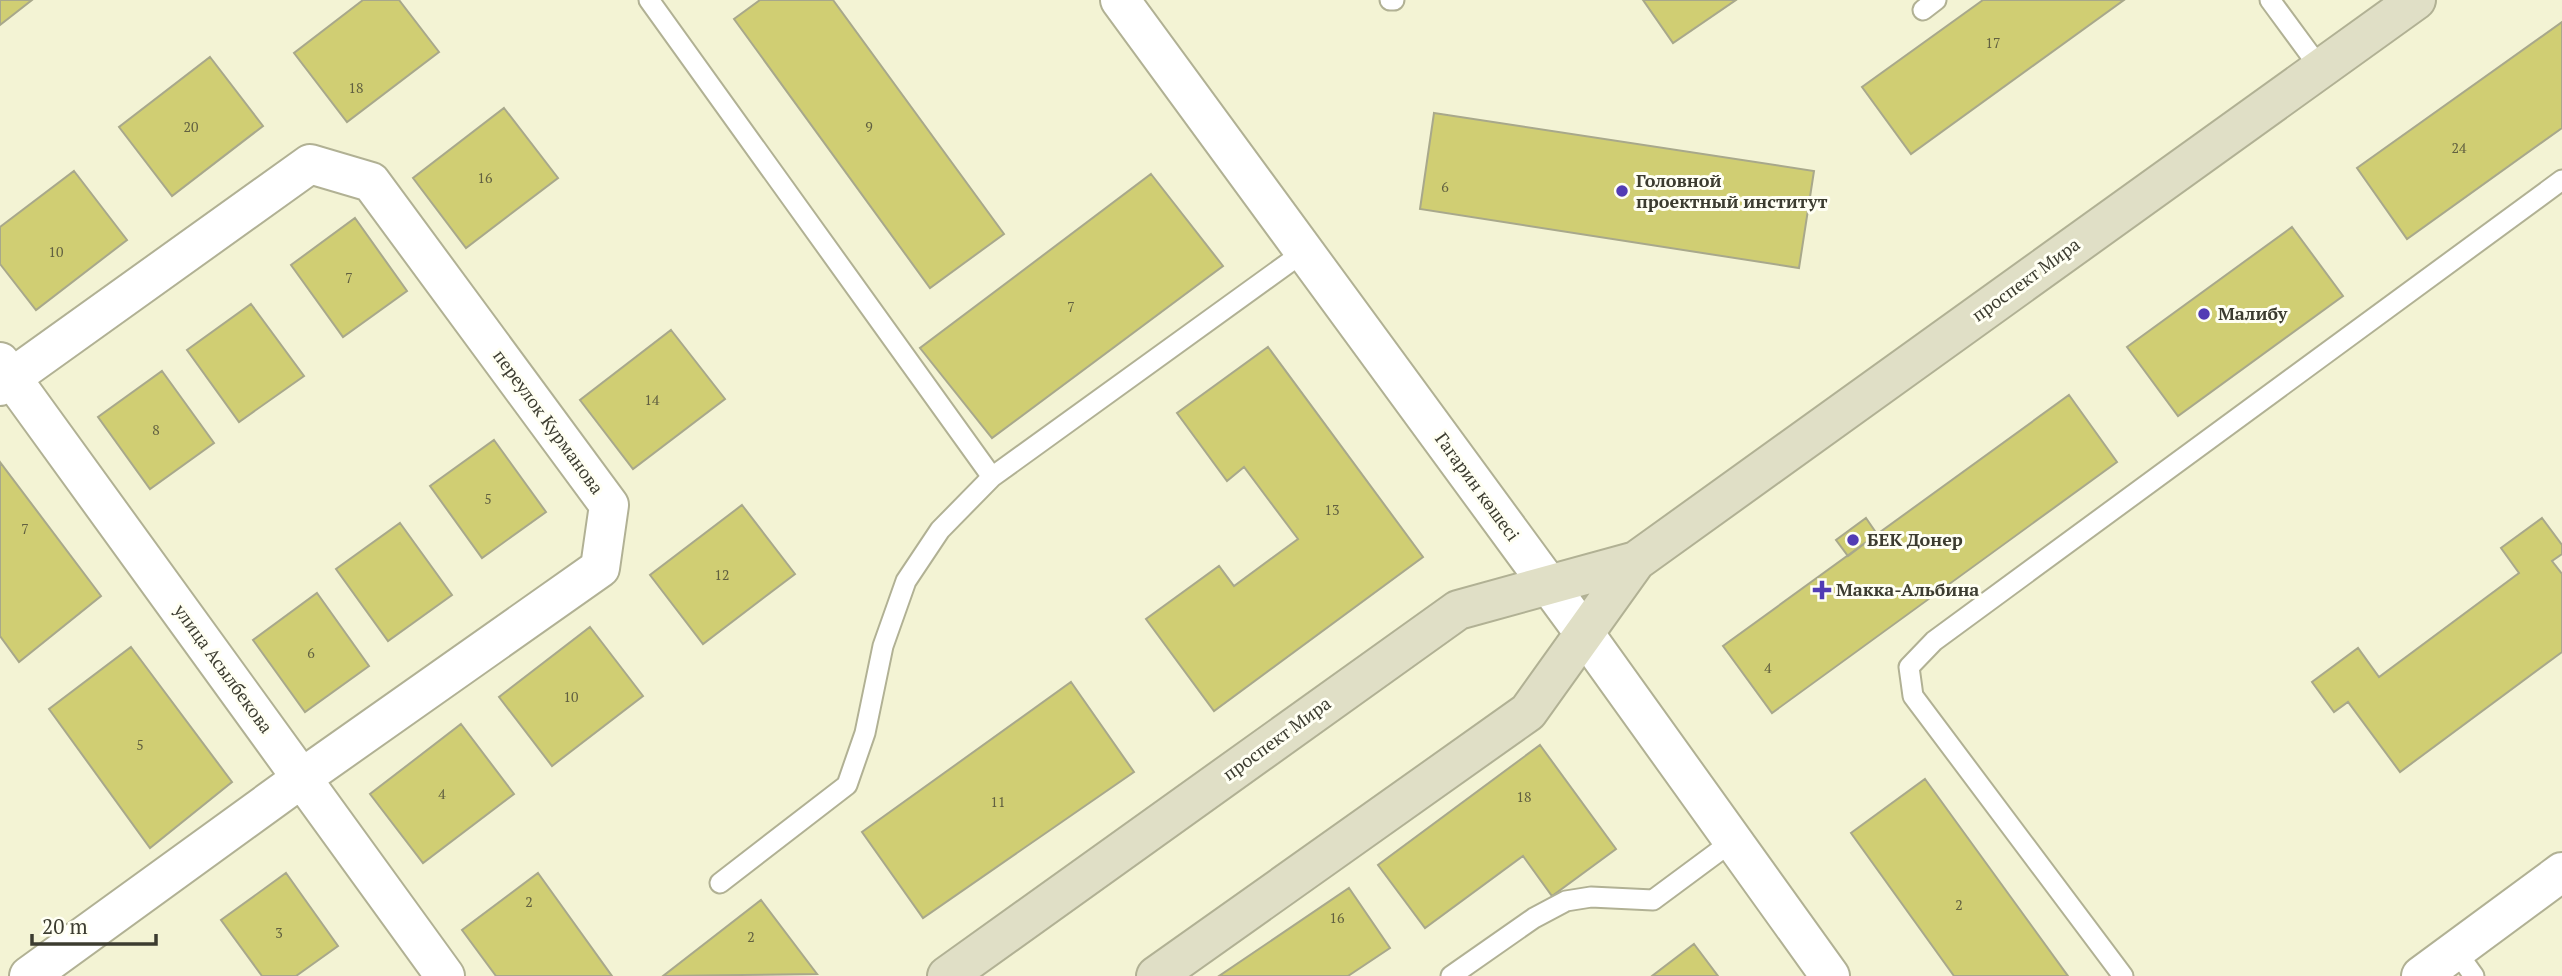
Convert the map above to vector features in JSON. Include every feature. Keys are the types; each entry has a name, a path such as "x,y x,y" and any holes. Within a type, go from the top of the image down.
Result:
{"main road":[{"name":"проспект Мира","path":"1156,976 1528,712 1636,561 2416,0"},
{"name":"проспект Мира","path":"947,976 1458,610 1636,561"}],"street":[{"name":"Гагарин көшесі","path":"1120,0 1584,633 1830,976"},
{"name":"переулок Курманова","path":"4,375 310,163 371,182 609,505 600,568 302,778 29,976"},
{"name":"улица Асылбекова","path":"4,375 445,976"},
{"path":"2421,976 2465,964 2562,872"}],"lane":[{"path":"649,0 992,477"},
{"path":"2270,0 2320,68"},
{"path":"2123,976 1913,696 1909,667 1934,641 2562,180"},
{"path":"720,883 847,785 865,733 883,646 906,581 940,530 992,477 1305,251"},
{"path":"1451,976 1534,918 1566,901 1591,897 1653,900 1734,840"}],"building":[{"path":"0,0 32,0 0,25"},
{"path":"363,0 399,0 439,52 347,122 294,53"},
{"path":"760,0 833,0 1004,234 930,288 734,19"},
{"path":"1643,0 1736,0 1673,43"},
{"path":"1983,0 2124,0 1911,154 1862,87"},
{"path":"2562,22 2562,128 2407,239 2357,168"},
{"path":"210,57 263,126 172,196 119,127"},
{"path":"504,108 558,178 466,248 413,178"},
{"path":"1434,113 1814,171 1799,268 1420,209"},
{"path":"74,171 127,240 36,310 0,264 0,227"},
{"path":"1151,174 1223,266 992,438 920,348"},
{"path":"355,218 407,291 343,337 291,265"},
{"path":"2292,227 2343,296 2178,416 2127,347"},
{"path":"251,304 304,376 239,422 187,350"},
{"path":"671,330 725,399 633,469 580,400"},
{"path":"1268,347 1423,557 1214,711 1146,619 1219,566 1234,586 1298,539 1244,467 1227,481 1177,413"},
{"path":"162,371 214,443 150,489 98,417"},
{"path":"2069,395 2117,462 1772,713 1723,646"},
{"path":"494,440 546,512 482,558 430,486"},
{"path":"0,462 101,596 19,662 0,636"},
{"path":"742,505 795,574 703,644 650,575"},
{"path":"1866,518 1877,534 1848,556 1836,540"},
{"path":"2542,518 2562,545 2562,554 2552,561 2562,574 2562,652 2400,772 2348,702 2334,712 2312,682 2358,648 2379,677 2519,573 2501,548"},
{"path":"400,523 452,595 388,641 336,569"},
{"path":"317,593 369,666 305,712 253,640"},
{"path":"590,627 643,696 552,766 499,697"},
{"path":"131,647 232,782 150,848 49,709"},
{"path":"1071,682 1134,772 923,918 862,832"},
{"path":"461,724 514,794 423,863 370,794"},
{"path":"1540,745 1616,849 1552,896 1523,856 1425,928 1378,865"},
{"path":"1925,779 2068,976 1954,976 1851,833"},
{"path":"286,873 338,946 296,976 262,976 221,920"},
{"path":"538,873 612,976 496,976 462,930"},
{"path":"1349,888 1390,948 1348,976 1219,976"},
{"path":"761,900 817,974 663,976"},
{"path":"1694,944 1718,976 1652,976"}],"place":[{"name":"Головной проектный институт","path":"1622,191"},
{"name":"Малибу","path":"2204,314"},
{"name":"БЕК Донер","path":"1853,540"},
{"name":"Макка-Альбина","path":"1822,590"}]}
